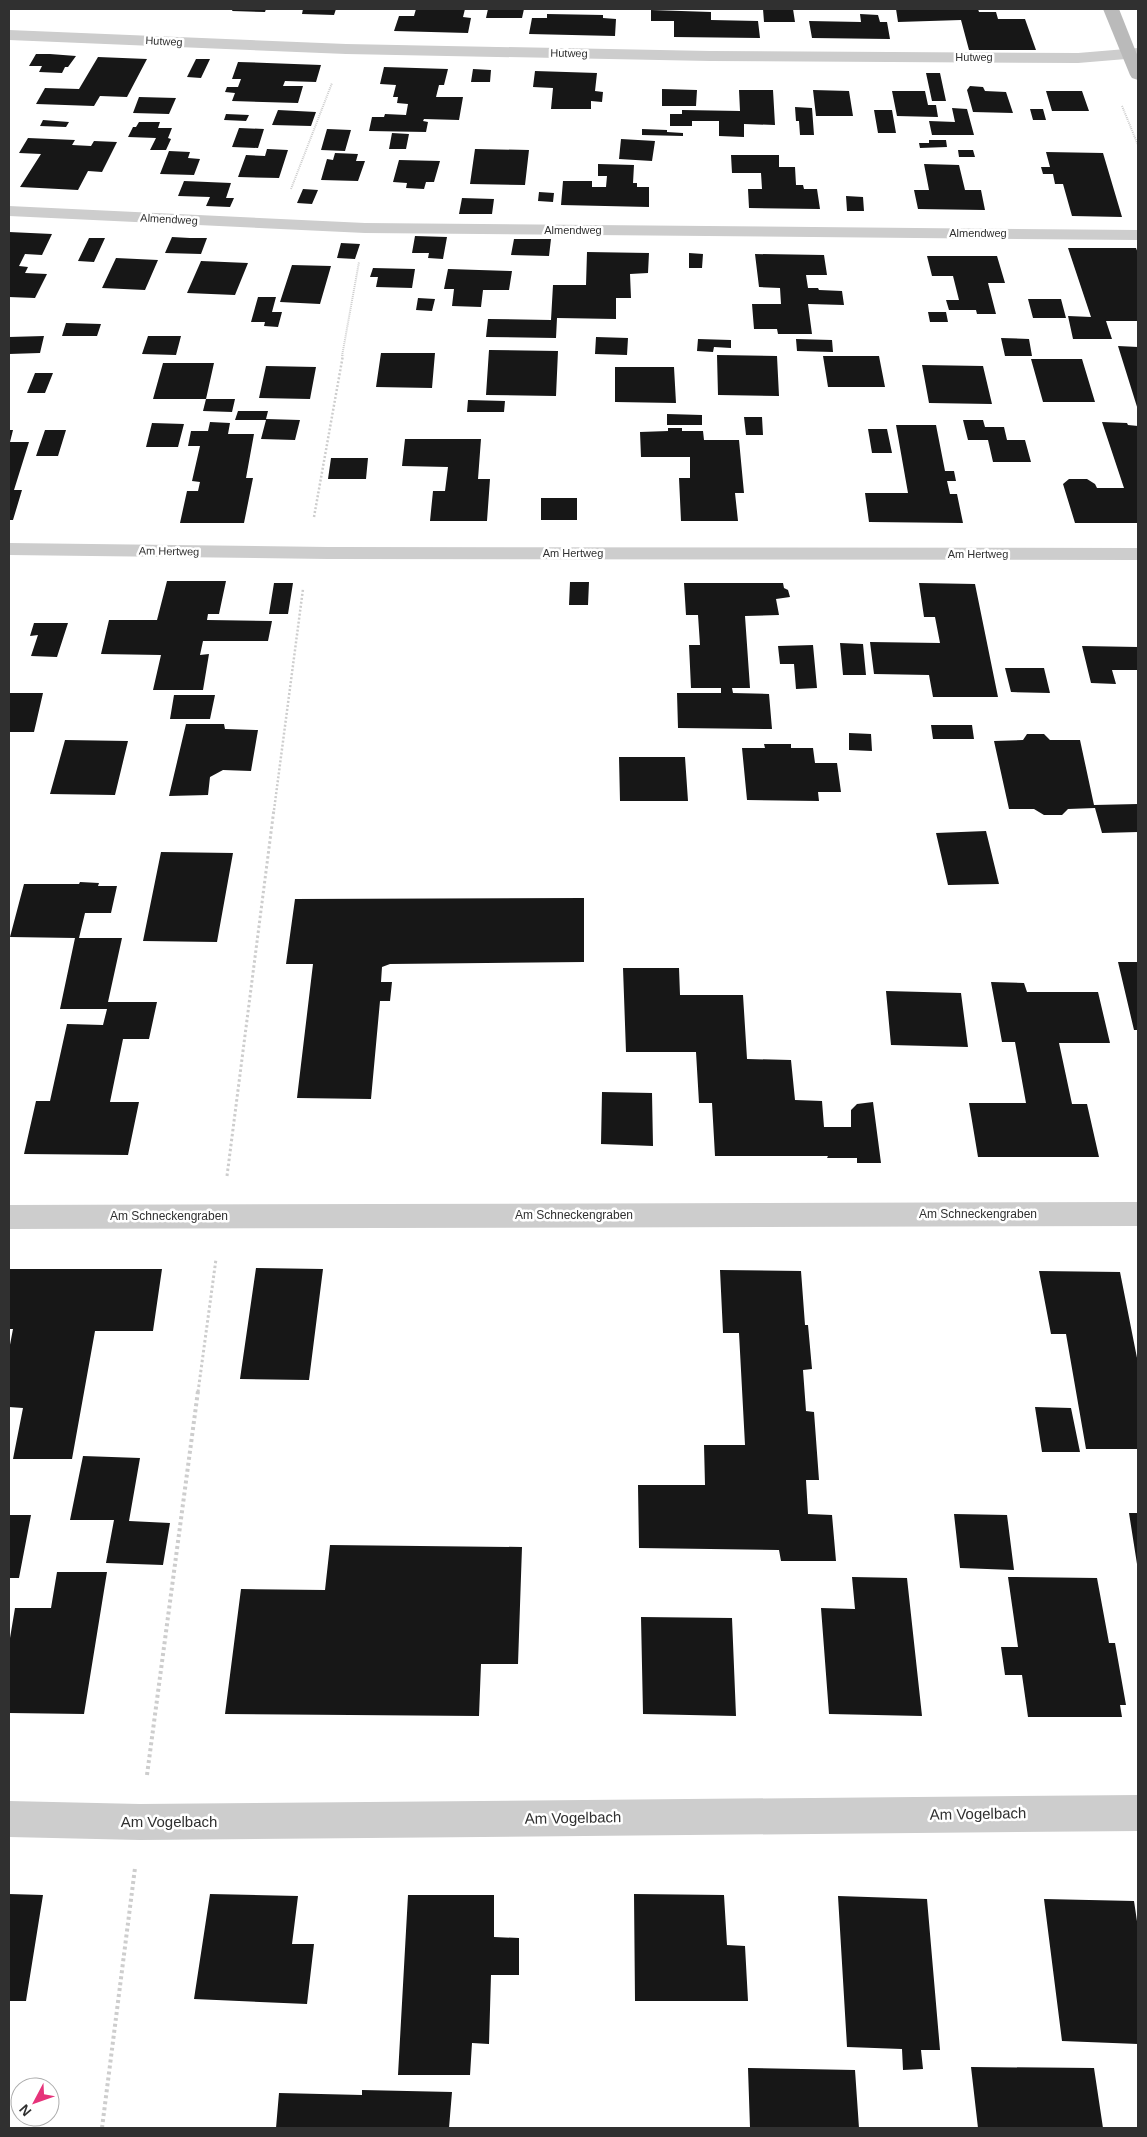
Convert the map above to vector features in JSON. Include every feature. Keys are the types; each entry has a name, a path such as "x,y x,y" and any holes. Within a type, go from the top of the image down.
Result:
{"main road":[{"path":"1111,9 1133,54 1138,75"}],"street":[{"name":"Hutweg","path":"9,35 346,49 720,56 1068,58 1133,54"},
{"name":"Almendweg","path":"9,211 385,229 1138,235"},
{"name":"Am Hertweg","path":"9,549 328,553 1138,554"},
{"name":"Am Schneckengraben","path":"9,1216 1138,1214"},
{"name":"Am Vogelbach","path":"9,1819 140,1822 1138,1813"}],"path":[{"path":"277,225 346,49"}],"building":[{"path":"233,9 266,9 265,12 232,11"},
{"path":"303,9 336,9 334,15 302,14"},
{"path":"416,9 465,9 463,17 471,18 468,33 394,31 399,16 414,16"},
{"path":"488,9 524,9 522,18 486,18"},
{"path":"763,9 793,9 795,22 764,22"},
{"path":"896,9 978,9 979,12 996,12 998,19 1025,19 1036,50 969,50 961,20 898,22"},
{"path":"651,10 711,12 711,20 758,21 760,38 674,37 674,21 651,21"},
{"path":"547,14 603,15 603,18 616,19 615,36 529,34 532,18 547,18"},
{"path":"860,14 878,15 880,22 887,22 890,39 812,38 809,21 861,22"},
{"path":"36,54 76,56 62,73 39,72 42,66 29,66"},
{"path":"98,57 147,59 127,97 100,96 94,106 36,104 45,88 79,89"},
{"path":"196,59 210,59 201,78 187,77"},
{"path":"238,62 321,65 316,82 285,81 283,86 303,86 298,103 232,101 235,93 225,92 227,87 238,87 241,79 232,79"},
{"path":"384,67 448,69 444,85 439,85 436,97 463,97 459,120 424,119 423,121 428,122 426,132 369,131 372,117 384,117 385,114 406,115 408,104 397,103 398,97 393,97 396,85 380,84"},
{"path":"473,69 491,70 490,82 471,82"},
{"path":"535,71 597,73 595,91 603,92 602,102 591,101 591,109 551,109 553,88 533,87"},
{"path":"926,73 940,73 946,101 932,101"},
{"path":"970,86 983,87 985,91 1006,92 1013,113 973,112 967,90"},
{"path":"662,89 697,90 696,106 662,106"},
{"path":"739,90 773,90 775,125 744,124 744,137 719,136 719,121 692,121 692,126 670,126 670,114 682,114 682,110 740,111"},
{"path":"813,90 849,91 853,116 816,116"},
{"path":"892,91 925,91 928,105 936,105 938,117 897,116"},
{"path":"1046,91 1082,91 1089,111 1052,111"},
{"path":"139,97 176,98 169,114 133,113"},
{"path":"795,107 812,108 814,135 800,135"},
{"path":"952,108 967,109 974,135 932,135 929,121 955,122"},
{"path":"1030,109 1043,109 1046,120 1033,120"},
{"path":"278,110 316,112 311,126 272,125"},
{"path":"874,110 892,110 896,133 878,133"},
{"path":"226,114 249,115 246,121 224,120"},
{"path":"43,120 69,122 66,127 40,126"},
{"path":"139,122 160,122 158,128 172,128 168,138 171,139 166,150 150,150 156,138 128,137 133,127 136,127"},
{"path":"239,128 264,129 258,148 232,147"},
{"path":"327,129 351,130 345,151 321,150"},
{"path":"642,129 667,130 667,132 683,133 683,136 642,135"},
{"path":"392,133 409,134 406,149 389,149"},
{"path":"28,138 75,140 72,145 91,146 94,141 117,142 102,172 88,171 78,190 20,187 41,154 19,153"},
{"path":"621,139 655,141 652,161 619,159"},
{"path":"929,140 946,140 947,147 920,148 919,143 929,143"},
{"path":"267,149 288,150 279,178 238,177 246,155 265,156"},
{"path":"475,149 529,150 525,185 470,184"},
{"path":"958,150 973,150 975,157 959,157"},
{"path":"169,151 190,152 188,158 200,159 194,175 160,174"},
{"path":"1046,152 1103,153 1122,217 1072,216 1063,184 1055,184 1053,174 1043,174 1041,167 1050,167"},
{"path":"335,153 358,154 356,161 365,161 358,181 321,180 327,159 333,160"},
{"path":"731,155 779,155 779,167 795,167 796,185 803,185 804,189 817,189 820,209 749,208 748,189 762,189 761,173 732,173"},
{"path":"399,160 440,161 434,182 426,182 424,189 406,188 407,183 393,182"},
{"path":"598,164 634,165 633,183 637,183 637,187 649,187 649,207 561,205 563,181 592,181 592,187 606,187 607,176 598,176"},
{"path":"924,164 959,165 965,190 981,190 985,210 918,209 914,190 929,190"},
{"path":"184,181 231,183 226,198 234,198 230,207 206,206 210,197 178,196"},
{"path":"303,189 318,190 312,204 297,203"},
{"path":"539,192 554,193 553,202 538,201"},
{"path":"846,196 863,197 864,211 847,211"},
{"path":"462,198 494,199 492,214 459,214"},
{"path":"9,232 52,234 42,255 25,254 19,266 28,267 25,273 47,274 35,298 9,297"},
{"path":"415,236 447,237 443,259 428,258 429,253 412,253"},
{"path":"172,237 207,238 201,254 165,253"},
{"path":"89,238 105,238 94,262 78,261"},
{"path":"514,239 551,239 549,256 511,255"},
{"path":"341,243 360,244 355,259 337,258"},
{"path":"1068,248 1136,248 1138,253 1138,321 1106,321 1112,339 1073,339 1068,316 1091,317"},
{"path":"587,252 649,253 648,273 630,274 631,298 616,298 616,319 557,318 556,338 486,337 488,319 551,320 553,285 586,285"},
{"path":"689,253 703,254 702,268 689,268"},
{"path":"755,254 824,255 827,275 806,275 808,288 842,291 844,305 808,304 812,334 778,334 777,329 754,329 752,304 781,304 780,288 759,287"},
{"path":"927,256 997,256 1005,283 988,283 996,314 977,314 976,310 949,310 946,300 959,300 953,276 932,276"},
{"path":"116,258 158,260 145,290 102,288"},
{"path":"201,261 248,263 235,295 187,293"},
{"path":"292,265 331,266 320,304 280,302"},
{"path":"373,268 415,269 412,288 376,287 378,277 370,277"},
{"path":"448,269 512,271 509,290 483,290 481,307 452,306 454,289 444,289"},
{"path":"258,297 276,297 272,312 282,312 278,327 264,326 265,322 251,322"},
{"path":"418,298 435,299 432,311 416,310"},
{"path":"1028,299 1061,299 1066,318 1033,318"},
{"path":"928,312 946,312 948,322 930,322"},
{"path":"66,323 101,324 97,336 62,336"},
{"path":"44,336 40,353 9,354 9,337"},
{"path":"148,336 181,336 176,355 142,354"},
{"path":"596,337 628,338 627,355 595,354"},
{"path":"1001,338 1029,339 1032,356 1005,356"},
{"path":"698,339 731,340 731,348 714,347 713,352 697,351"},
{"path":"796,339 832,340 833,352 797,351"},
{"path":"1118,346 1138,347 1138,410"},
{"path":"489,350 558,351 556,396 486,395"},
{"path":"381,353 435,353 432,388 376,387"},
{"path":"717,355 777,356 779,396 718,395"},
{"path":"823,356 879,356 885,387 828,387"},
{"path":"1031,359 1082,359 1095,402 1043,402"},
{"path":"163,363 214,363 206,399 153,399"},
{"path":"922,365 983,366 992,404 929,403"},
{"path":"266,366 316,367 310,399 259,398"},
{"path":"615,367 674,367 676,403 615,402"},
{"path":"35,373 53,373 45,393 27,393"},
{"path":"206,399 235,399 232,412 203,411"},
{"path":"468,400 505,401 504,412 467,412"},
{"path":"238,411 268,411 266,419 300,420 295,440 261,439 266,420 235,420"},
{"path":"667,414 702,415 702,425 667,425"},
{"path":"744,417 762,417 763,435 746,435"},
{"path":"963,420 983,420 985,427 1004,427 1007,440 1025,440 1031,462 993,462 988,440 968,440"},
{"path":"210,422 230,423 228,434 254,434 246,478 253,478 244,523 180,523 187,491 198,491 200,482 192,481 200,446 188,446 191,431 208,431"},
{"path":"1102,422 1127,423 1128,425 1138,426 1138,523 1075,523 1063,484 1069,479 1087,479 1095,484 1097,488 1124,488"},
{"path":"152,423 184,424 178,447 146,447"},
{"path":"896,425 936,425 945,471 954,471 956,481 947,481 950,494 957,494 963,523 869,522 865,493 908,493"},
{"path":"668,428 682,428 682,431 703,431 704,440 739,440 744,493 735,493 738,521 681,521 679,478 690,478 690,457 641,457 640,432 668,431"},
{"path":"868,429 887,429 892,453 872,453"},
{"path":"9,430 13,430 10,442 29,442 14,490 22,490 13,520 9,520"},
{"path":"45,430 66,430 58,456 36,456"},
{"path":"405,439 481,439 478,479 490,479 487,521 430,521 433,491 445,491 448,467 402,466"},
{"path":"331,458 368,458 366,479 328,479"},
{"path":"541,498 577,498 577,520 541,520"},
{"path":"167,581 226,581 219,614 208,614 207,620 272,621 268,641 203,641 200,655 209,654 203,690 153,690 161,655 101,654 109,620 157,620"},
{"path":"570,582 589,582 588,605 569,605"},
{"path":"274,583 293,583 288,614 269,614"},
{"path":"684,583 783,583 784,588 788,590 790,597 776,599 779,615 745,616 750,688 732,688 733,693 769,694 772,729 678,728 677,693 721,693 721,688 691,688 689,645 700,645 698,615 686,615"},
{"path":"919,583 975,584 998,697 933,697 929,675 874,674 870,642 940,643 935,617 924,617"},
{"path":"34,623 68,623 57,657 31,656 38,635 30,636"},
{"path":"840,643 863,644 866,675 843,675"},
{"path":"813,645 817,688 796,689 794,664 780,664 778,646"},
{"path":"1082,646 1138,647 1138,670 1112,670 1116,684 1091,683"},
{"path":"1005,668 1044,668 1050,693 1011,692"},
{"path":"9,693 43,693 34,732 9,732"},
{"path":"174,695 215,695 210,719 170,719"},
{"path":"186,724 224,724 225,729 258,730 251,771 223,770 210,777 208,795 169,796"},
{"path":"931,725 972,725 974,739 933,739"},
{"path":"849,733 871,734 872,751 849,750"},
{"path":"1027,734 1044,734 1050,740 1080,740 1094,805 1138,804 1138,832 1102,833 1095,808 1068,809 1062,815 1044,815 1034,809 1009,809 994,741 1023,740"},
{"path":"65,740 128,741 115,795 50,794"},
{"path":"764,744 791,744 791,748 813,748 815,763 837,763 841,792 818,792 819,801 747,800 742,748 765,748"},
{"path":"619,757 685,757 688,801 620,801"},
{"path":"986,831 999,884 948,885 936,833"},
{"path":"161,852 233,853 217,942 143,941"},
{"path":"80,882 99,883 98,886 117,886 111,913 85,913 79,938 122,938 108,1002 157,1002 149,1039 123,1039 110,1102 139,1102 128,1155 24,1154 36,1101 50,1101 67,1024 103,1025 107,1009 60,1009 75,938 10,937 24,884 79,884"},
{"path":"584,898 584,962 390,964 382,967 381,982 392,982 390,1001 380,1001 371,1099 297,1098 313,964 286,964 295,899"},
{"path":"1118,962 1138,962 1138,1030 1134,1030"},
{"path":"623,968 679,968 680,995 743,995 747,1059 791,1060 795,1100 822,1101 824,1127 851,1127 851,1110 857,1104 873,1102 881,1163 857,1163 857,1158 827,1158 828,1156 715,1156 712,1103 699,1103 696,1052 626,1052"},
{"path":"991,982 1024,983 1027,992 1098,992 1110,1043 1059,1043 1072,1104 1087,1104 1099,1157 978,1157 969,1103 1026,1103 1015,1042 1002,1042"},
{"path":"886,991 961,993 968,1047 891,1045"},
{"path":"602,1092 652,1093 653,1146 601,1144"},
{"path":"256,1268 323,1269 309,1380 240,1379"},
{"path":"9,1269 162,1269 153,1331 95,1331 72,1459 13,1459 23,1408 9,1407 9,1350 13,1329 9,1329"},
{"path":"720,1270 801,1271 805,1325 808,1325 812,1369 803,1370 806,1411 814,1412 819,1480 806,1480 808,1514 832,1515 836,1561 781,1561 779,1550 639,1548 638,1485 705,1485 704,1445 745,1445 739,1333 723,1333"},
{"path":"1039,1271 1120,1272 1138,1363 1138,1449 1086,1449 1066,1334 1051,1334"},
{"path":"1035,1407 1071,1408 1080,1452 1042,1452"},
{"path":"83,1456 140,1458 129,1521 170,1523 163,1565 106,1563 114,1520 70,1520"},
{"path":"1129,1513 1138,1513 1138,1564 1137,1564"},
{"path":"954,1514 1007,1515 1014,1570 960,1568"},
{"path":"9,1515 31,1515 19,1578 9,1578"},
{"path":"330,1545 522,1547 518,1664 481,1664 479,1716 225,1714 241,1589 325,1590"},
{"path":"57,1572 107,1572 84,1714 9,1713 9,1644 15,1608 51,1608"},
{"path":"852,1577 907,1578 922,1716 829,1714 821,1608 855,1609"},
{"path":"1008,1577 1097,1578 1109,1643 1115,1643 1126,1705 1120,1705 1122,1717 1028,1717 1022,1675 1005,1675 1001,1647 1018,1647"},
{"path":"641,1617 732,1618 736,1716 643,1714"},
{"path":"9,1894 43,1895 26,2001 9,2001"},
{"path":"210,1894 298,1896 292,1944 314,1944 307,2004 194,1999"},
{"path":"634,1894 724,1895 727,1945 745,1946 748,2001 635,2001"},
{"path":"408,1895 494,1895 494,1937 519,1938 519,1975 491,1975 489,2044 472,2043 470,2075 398,2075"},
{"path":"838,1896 927,1899 940,2050 921,2050 923,2069 903,2070 902,2049 847,2047"},
{"path":"1044,1899 1134,1901 1138,1928 1138,2044 1062,2041"},
{"path":"971,2067 1094,2068 1103,2128 978,2128"},
{"path":"748,2068 855,2070 859,2128 750,2128"},
{"path":"362,2090 452,2092 449,2128 276,2128 279,2093 362,2095"}]}
